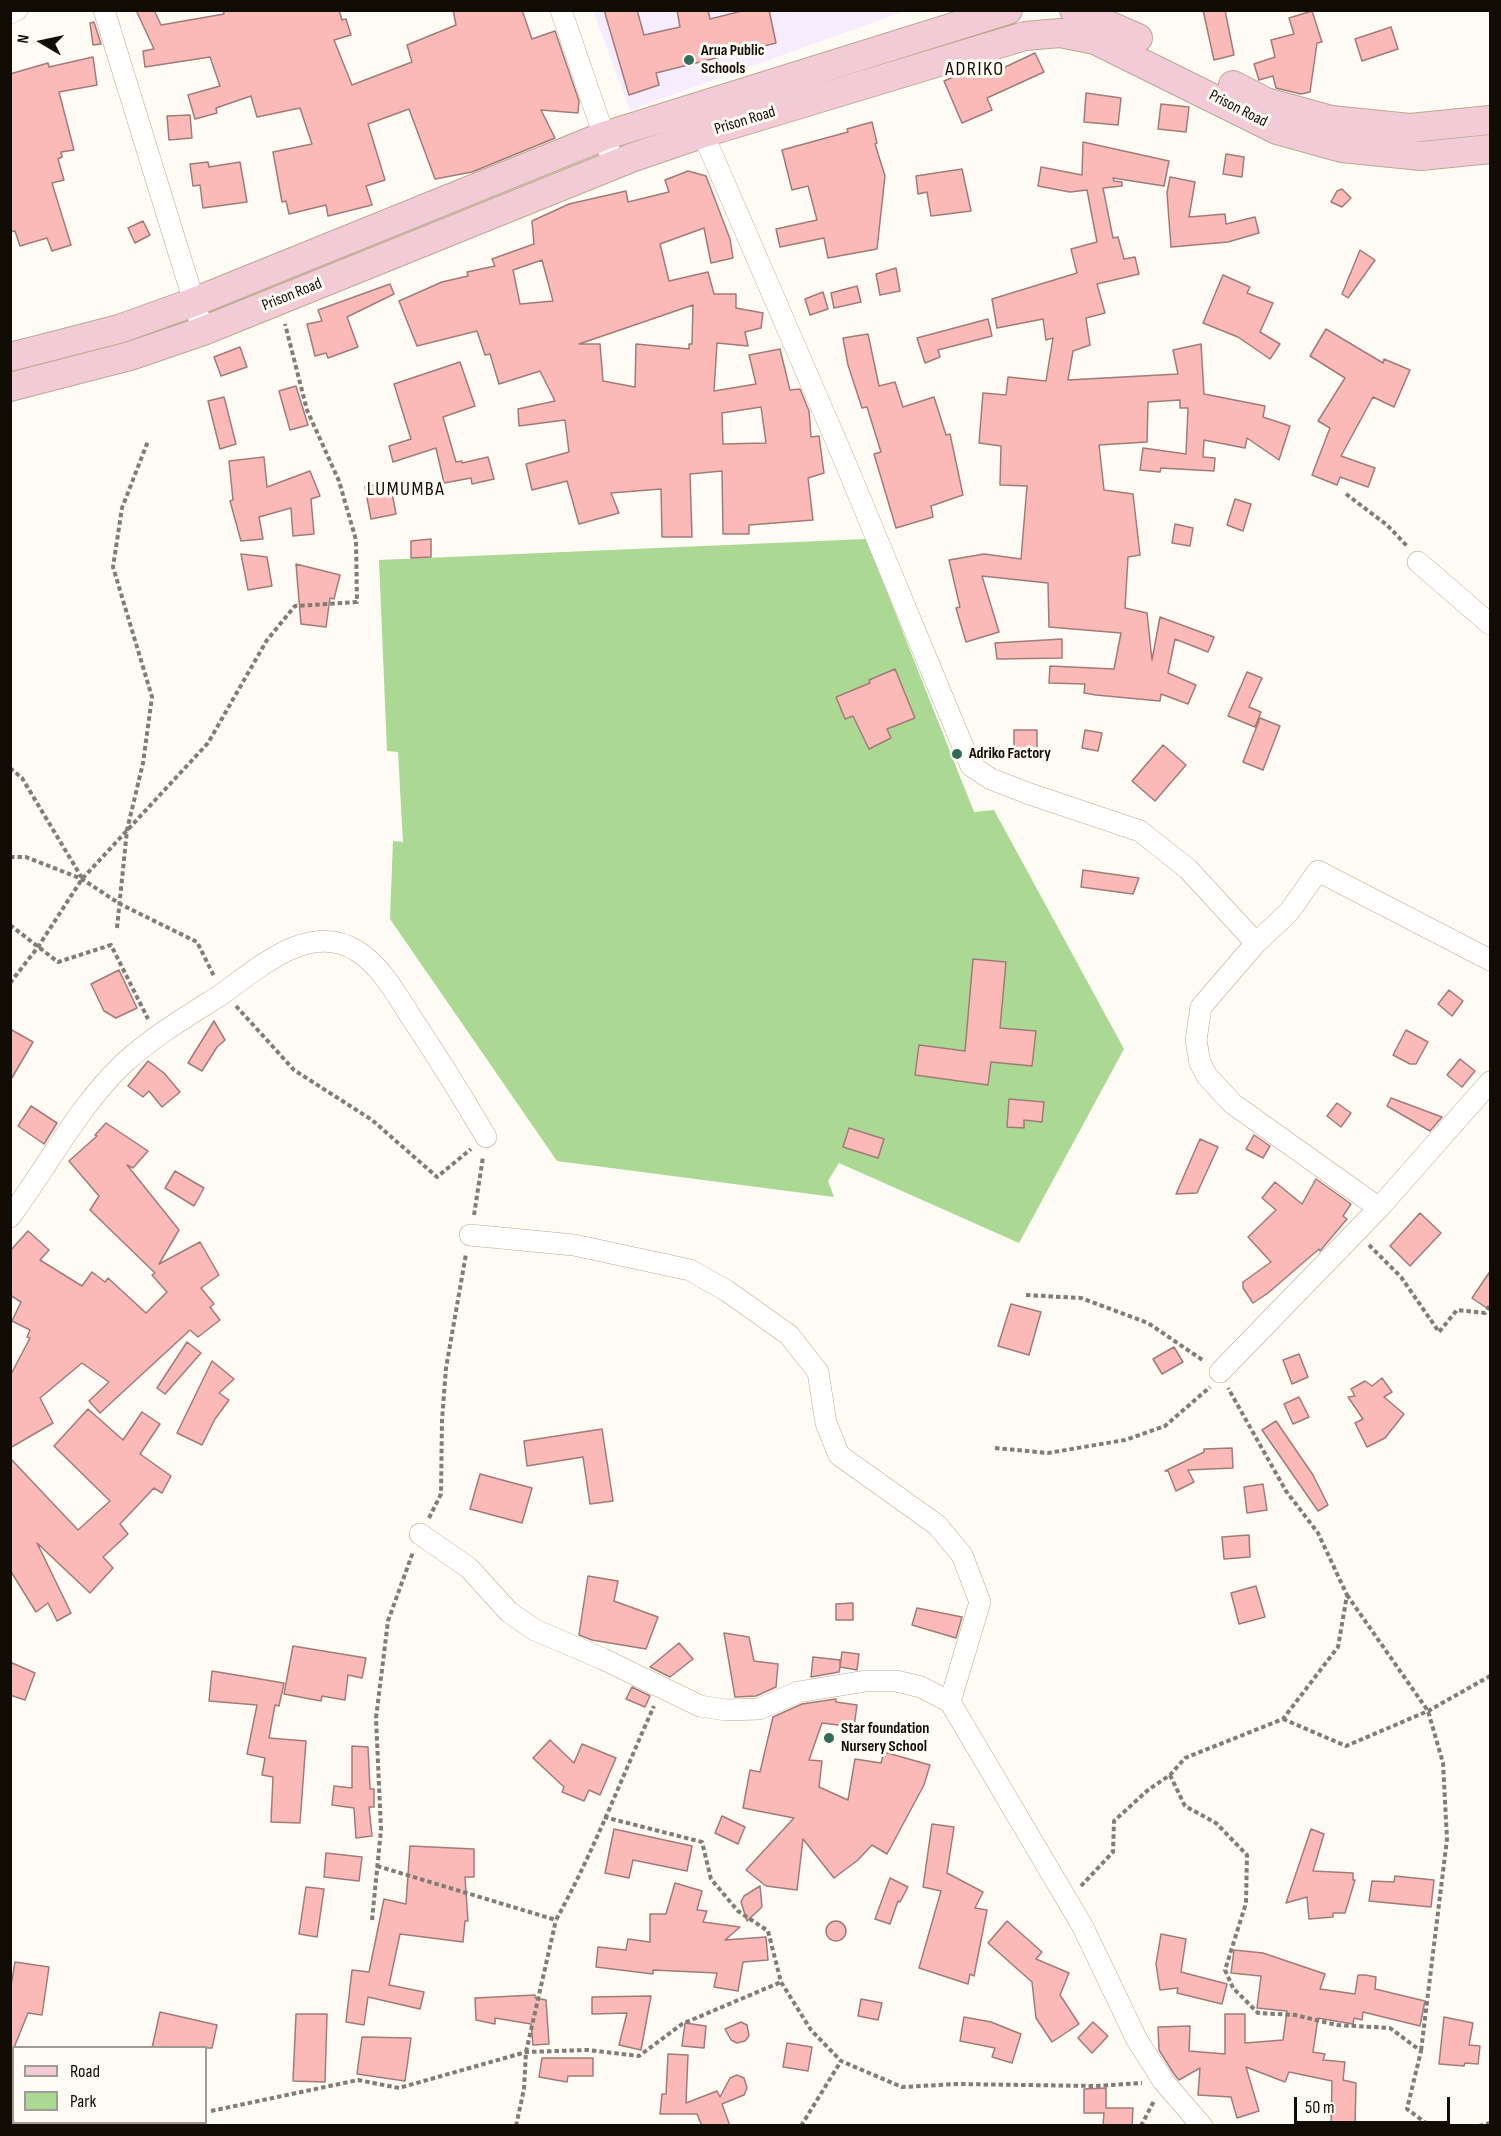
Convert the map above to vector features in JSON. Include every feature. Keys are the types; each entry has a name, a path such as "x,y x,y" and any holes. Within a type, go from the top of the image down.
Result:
{"street":[{"path":"10,13 17,10"},
{"path":"104,10 203,331"},
{"path":"561,10 614,165"},
{"name":"Prison Road","path":"10,357 119,329 194,302 604,136 1008,10"},
{"name":"Prison Road","path":"1074,10 1168,52 1266,102 1331,120 1410,128 1491,120"},
{"name":"Prison Road","path":"10,387 130,356 203,331 614,165 704,133 1025,36 1060,33 1095,40 1277,130 1342,148 1421,156 1491,149"},
{"path":"691,108 704,133 843,457 971,766 991,779 1027,793 1140,831 1188,868 1256,943"},
{"path":"1418,562 1491,624"},
{"path":"1379,1208 1233,1104 1207,1076 1200,1063 1196,1040 1201,1007 1256,943 1289,912 1318,871 1491,960"},
{"path":"10,1217 83,1110 123,1064 157,1036 224,993 253,969 278,955 315,942 336,944 356,950 382,973 446,1069 486,1137"},
{"path":"1220,1372 1379,1208 1491,1082"},
{"path":"470,1235 574,1245 690,1270 727,1291 789,1335 818,1372 826,1423 839,1455 937,1524 962,1555 980,1602 950,1702"},
{"path":"420,1534 469,1568 509,1612 535,1630 603,1659 700,1706 726,1710 766,1708 798,1692 866,1681 897,1681 921,1687 950,1702 1066,1902 1083,1927 1137,2040 1164,2082 1202,2126"}],"path":[{"path":"10,983 38,947 82,879 208,743 267,640 295,606 357,602 356,540 339,481 308,410 284,321"},
{"path":"117,928 127,830 143,763 152,697 113,567 122,508 148,441"},
{"path":"1346,494 1403,539 1418,562"},
{"path":"10,768 22,778 82,879"},
{"path":"10,857 26,857 82,879 120,904 197,942 224,993 294,1070 372,1120 437,1177 486,1137"},
{"path":"10,925 58,962 111,945 157,1036"},
{"path":"1356,1232 1401,1277 1439,1332 1457,1310 1485,1313 1491,1305"},
{"path":"1026,1294 1081,1298 1148,1323 1220,1372 1275,1472 1318,1533 1347,1595 1428,1711 1443,1763 1447,1839 1421,2051 1407,2109 1430,2126"},
{"path":"995,1448 1048,1453 1125,1440 1165,1426 1205,1394 1220,1372"},
{"path":"1066,1902 1113,1852 1114,1821 1148,1790 1170,1775 1185,1758 1283,1719 1338,1647 1347,1595"},
{"path":"1283,1719 1346,1746 1428,1711 1491,1676"},
{"path":"516,2126 524,2089 526,2052 556,1920 585,1868 604,1817 661,1688"},
{"path":"1170,1775 1185,1806 1216,1824 1247,1855 1246,1903 1225,1970 1233,1988 1258,2013 1295,2014 1337,2025 1390,2028 1421,2051"},
{"path":"604,1817 702,1842 711,1879 738,1911 768,1931 781,1982 811,2030 841,2061 902,2087 957,2084 1096,2086 1164,2082"},
{"path":"377,1866 556,1920"},
{"path":"211,2111 358,2080 399,2088 526,2052 588,2050 639,2056 682,2024 781,1982"},
{"path":"801,2126 841,2061"},
{"path":"1479,2126 1491,2123"}],"shaded area":[{"name":"Arua Public Schools","path":"593,10 905,11 630,110"}],"green space":[{"path":"866,539 974,812 994,810 1124,1049 1019,1243 839,1163 828,1181 834,1197 557,1161 390,919 393,841 403,842 398,752 387,751 379,560"}],"building":[{"path":"136,10 154,10 161,25 224,14 223,10 339,10 342,20 346,19 351,35 334,40 352,85 412,62 407,45 456,25 453,10 522,10 532,39 555,31 579,101 578,113 541,110 555,138 472,172 435,179 409,109 368,124 385,180 366,186 372,205 328,216 326,205 289,214 286,201 282,202 273,152 312,144 300,108 257,117 251,96 216,108 217,113 195,119 188,95 220,86 210,57 145,67 143,51 154,49"},
{"path":"604,10 637,10 644,35 680,27 677,10 708,10 710,19 746,10 769,10 776,43 656,73 659,85 629,95"},
{"path":"1203,10 1225,10 1234,55 1214,60"},
{"path":"1312,11 1322,42 1317,43 1310,92 1301,94 1276,88 1273,76 1259,80 1254,64 1275,57 1271,40 1294,34 1289,18"},
{"path":"94,22 101,44 93,45 90,23"},
{"path":"1391,27 1398,49 1362,61 1355,39"},
{"path":"1035,53 1044,72 987,98 992,110 962,123 944,81 981,66 986,76"},
{"path":"93,57 97,85 59,92 74,150 61,152 62,157 58,159 64,180 52,183 71,245 52,251 47,238 20,246 15,231 10,232 10,74 48,63 49,67"},
{"path":"1086,93 1121,98 1118,125 1084,122"},
{"path":"1161,104 1189,107 1186,132 1158,129"},
{"path":"190,115 192,138 169,140 167,116"},
{"path":"872,122 877,143 875,144 885,176 877,249 828,258 824,238 780,247 776,229 817,220 808,186 792,190 782,150 848,132 847,129"},
{"path":"1083,142 1169,161 1164,186 1113,178 1114,181 1122,182 1122,186 1103,188 1113,238 1118,237 1124,259 1135,257 1139,274 1097,284 1105,313 1086,318 1090,345 1073,351 1068,380 1178,374 1173,350 1201,344 1204,394 1265,406 1263,417 1290,426 1279,460 1247,438 1245,448 1204,440 1203,457 1215,458 1214,471 1161,468 1160,472 1140,470 1143,448 1186,454 1188,408 1180,408 1180,400 1148,402 1147,442 1099,445 1104,490 1133,494 1140,555 1128,557 1125,608 1147,613 1152,660 1160,617 1214,637 1208,652 1175,639 1168,673 1196,685 1188,704 1161,694 1160,701 1096,695 1084,693 1085,684 1049,683 1050,666 1114,669 1121,633 1049,627 1048,583 982,576 999,632 966,642 956,608 960,607 949,560 984,554 1021,559 1027,486 1000,485 1001,446 979,443 983,393 1006,395 1008,377 1046,381 1053,338 1046,340 1043,319 997,328 992,299 1077,273 1071,249 1097,242 1087,190 1070,192 1038,186 1041,167 1082,175"},
{"path":"1226,154 1244,157 1242,177 1223,174"},
{"path":"208,162 209,167 240,162 247,202 203,208 200,185 193,186 190,164"},
{"path":"962,169 971,211 931,216 927,192 918,194 916,176"},
{"path":"688,171 706,176 730,239 733,258 711,263 704,228 660,244 669,281 708,272 714,294 736,294 736,308 763,313 761,328 745,332 748,346 717,343 714,391 756,384 749,355 780,349 790,390 800,389 809,411 811,437 819,436 824,473 808,478 813,520 749,525 749,534 723,534 722,471 690,474 692,537 662,537 661,489 611,493 619,513 579,524 567,481 532,490 526,464 569,452 565,420 519,426 518,409 555,401 540,371 499,384 490,354 485,355 477,331 417,346 399,301 442,282 468,276 467,272 495,266 492,259 534,244 532,221 569,204 626,191 628,202 669,192 665,180","holes":["542,260 553,301 520,304 513,270","693,305 692,344 689,344 689,349 636,344 635,387 603,381 600,344 579,344","761,407 766,443 723,444 722,413"]},
{"path":"1170,177 1195,182 1189,217 1225,214 1226,224 1255,217 1259,233 1228,242 1171,247 1167,193"},
{"path":"1342,189 1351,198 1342,207 1331,202 1337,191"},
{"path":"143,221 150,235 135,243 128,228"},
{"path":"1360,250 1375,260 1348,298 1342,294"},
{"path":"896,268 900,291 880,295 876,274"},
{"path":"1223,275 1250,287 1247,293 1273,303 1260,332 1280,344 1270,359 1238,337 1203,323"},
{"path":"390,284 394,294 347,317 358,347 328,358 326,353 315,356 307,324 322,321 318,310"},
{"path":"857,286 861,302 834,308 831,293"},
{"path":"823,292 828,309 810,315 805,299"},
{"path":"988,319 992,336 938,350 940,357 925,363 917,338"},
{"path":"1326,329 1383,363 1384,359 1410,370 1394,407 1373,397 1341,456 1375,468 1368,487 1340,477 1337,485 1312,475 1330,428 1318,421 1345,378 1310,356"},
{"path":"868,334 879,386 895,382 903,407 934,397 946,435 950,434 963,495 931,506 933,517 896,528 874,454 881,452 867,407 862,408 848,365 843,338"},
{"path":"240,347 247,367 221,376 214,357"},
{"path":"460,362 475,406 443,417 456,462 462,461 462,463 488,457 494,479 472,484 471,478 444,483 436,448 393,462 389,446 411,439 394,384"},
{"path":"296,386 308,425 290,430 279,391"},
{"path":"224,397 236,444 220,449 208,401"},
{"path":"264,457 267,487 310,471 320,496 311,499 314,534 293,536 291,508 259,517 263,539 241,541 230,501 233,500 229,461"},
{"path":"390,482 396,514 371,519 365,487"},
{"path":"1235,499 1251,504 1243,531 1227,525"},
{"path":"1175,524 1193,528 1190,546 1172,543"},
{"path":"431,539 431,557 411,558 411,541"},
{"path":"241,554 267,557 272,586 248,590"},
{"path":"296,564 340,575 334,599 330,598 326,627 301,624"},
{"path":"1062,639 1062,658 997,659 995,643"},
{"path":"895,669 915,718 887,729 891,738 869,749 853,716 845,719 836,697 870,683 869,680"},
{"path":"1247,672 1262,678 1249,707 1261,712 1255,727 1228,716"},
{"path":"1260,718 1280,726 1263,770 1243,762"},
{"path":"1014,730 1037,730 1037,751 1014,751"},
{"path":"1085,730 1102,733 1098,751 1082,748"},
{"path":"1163,745 1186,765 1155,801 1132,781"},
{"path":"1083,870 1139,878 1133,894 1081,887"},
{"path":"973,959 1006,962 1000,1028 1036,1031 1032,1066 991,1062 988,1085 915,1075 919,1045 965,1051"},
{"path":"119,970 137,1008 116,1018 104,1011 91,984"},
{"path":"1449,990 1463,1001 1452,1016 1438,1004"},
{"path":"214,1021 225,1040 217,1047 202,1071 188,1063"},
{"path":"10,1029 33,1042 10,1081"},
{"path":"1406,1030 1428,1042 1416,1064 1410,1064 1393,1055"},
{"path":"1460,1059 1475,1071 1462,1087 1447,1075"},
{"path":"148,1061 164,1073 180,1092 162,1107 149,1091 143,1097 128,1086"},
{"path":"1391,1098 1442,1117 1430,1131 1387,1106"},
{"path":"1009,1099 1044,1102 1042,1122 1024,1120 1024,1128 1007,1127"},
{"path":"1337,1103 1351,1113 1341,1127 1327,1116"},
{"path":"31,1106 57,1123 44,1144 18,1126"},
{"path":"106,1123 148,1151 133,1168 127,1165 179,1230 159,1264 200,1242 219,1275 201,1288 214,1304 210,1307 220,1320 198,1337 190,1330 100,1413 89,1401 109,1382 82,1363 40,1398 53,1423 10,1448 10,1376 30,1338 27,1337 30,1330 12,1321 21,1302 10,1295 10,1251 28,1231 49,1250 40,1260 82,1286 92,1272 105,1282 108,1278 146,1313 167,1292 152,1275 155,1273 90,1210 99,1196 69,1161 97,1136 95,1135"},
{"path":"849,1128 884,1139 878,1158 843,1147"},
{"path":"1254,1135 1270,1146 1263,1158 1246,1149"},
{"path":"1200,1139 1218,1147 1197,1193 1176,1194"},
{"path":"175,1171 204,1188 194,1206 165,1188"},
{"path":"1316,1179 1351,1204 1343,1216 1347,1219 1320,1251 1319,1249 1253,1303 1243,1288 1243,1282 1271,1262 1248,1237 1276,1210 1262,1198 1275,1182 1302,1204"},
{"path":"1420,1213 1441,1233 1410,1266 1390,1246"},
{"path":"1491,1270 1491,1311 1472,1298"},
{"path":"1011,1304 1041,1312 1029,1355 998,1346"},
{"path":"187,1342 201,1353 165,1394 157,1388"},
{"path":"1174,1347 1183,1362 1162,1374 1153,1359"},
{"path":"1299,1354 1308,1377 1292,1384 1283,1360"},
{"path":"212,1361 234,1379 219,1393 229,1400 215,1419 202,1445 177,1433"},
{"path":"1382,1378 1392,1392 1384,1397 1404,1414 1385,1438 1367,1447 1355,1423 1363,1419 1348,1397 1355,1396 1351,1389 1365,1381 1372,1386"},
{"path":"1299,1397 1309,1417 1293,1424 1284,1404"},
{"path":"88,1409 123,1440 142,1412 160,1424 140,1454 171,1476 162,1493 154,1488 120,1524 128,1534 103,1557 113,1568 90,1593 37,1543 71,1613 57,1621 48,1603 36,1612 10,1570 10,1458 78,1530 110,1501 54,1446"},
{"path":"1276,1421 1313,1475 1328,1505 1318,1511 1262,1430"},
{"path":"602,1429 613,1501 590,1504 583,1457 527,1466 524,1441"},
{"path":"1232,1448 1233,1468 1188,1470 1194,1482 1176,1491 1168,1471 1165,1471 1204,1452 1204,1449"},
{"path":"480,1474 532,1488 522,1523 470,1509"},
{"path":"1263,1484 1267,1510 1247,1513 1244,1487"},
{"path":"1249,1535 1250,1557 1224,1559 1222,1537"},
{"path":"588,1576 618,1581 614,1601 658,1617 646,1649 592,1640 579,1635"},
{"path":"1256,1586 1265,1617 1239,1624 1231,1593"},
{"path":"853,1603 853,1620 836,1620 836,1604"},
{"path":"917,1608 962,1617 956,1638 912,1625"},
{"path":"724,1633 749,1637 754,1661 778,1664 776,1687 756,1696 735,1697"},
{"path":"679,1643 693,1659 670,1677 650,1667"},
{"path":"293,1646 366,1658 362,1678 348,1675 345,1700 322,1696 321,1701 284,1694"},
{"path":"842,1652 859,1654 857,1670 840,1667"},
{"path":"813,1657 840,1660 839,1672 811,1677"},
{"path":"10,1662 35,1673 25,1700 10,1695"},
{"path":"212,1671 284,1683 279,1706 275,1705 269,1738 306,1741 300,1823 271,1822 273,1777 262,1775 265,1758 247,1754 257,1705 209,1701"},
{"path":"632,1687 650,1696 645,1707 626,1699"},
{"path":"836,1699 836,1702 857,1705 854,1727 822,1723 809,1760 822,1761 819,1787 848,1800 855,1759 881,1763 884,1752 930,1765 924,1785 887,1854 872,1845 858,1860 834,1878 803,1839 797,1890 766,1886 746,1870 794,1818 743,1808 750,1770 760,1772 773,1717 802,1704"},
{"path":"550,1740 574,1763 582,1744 616,1758 600,1795 589,1790 584,1801 562,1792 564,1787 533,1758"},
{"path":"352,1746 368,1747 370,1789 374,1789 374,1807 369,1807 372,1836 356,1838 354,1808 332,1805 334,1786 352,1788"},
{"path":"722,1816 745,1827 738,1844 715,1833"},
{"path":"932,1824 954,1827 947,1873 983,1892 975,1908 987,1910 974,1976 970,1974 968,1984 919,1968 941,1891 923,1887"},
{"path":"614,1829 692,1846 687,1871 633,1860 629,1878 605,1873"},
{"path":"1311,1829 1324,1834 1313,1871 1353,1873 1353,1880 1355,1880 1345,1913 1333,1913 1333,1917 1309,1919 1307,1897 1286,1903"},
{"path":"410,1846 474,1849 474,1877 465,1877 468,1921 465,1921 463,1942 400,1934 389,1985 424,1992 420,2009 368,1997 364,2025 346,2022 352,1970 369,1972 384,1899 406,1904"},
{"path":"326,1853 362,1857 359,1881 324,1877"},
{"path":"1395,1876 1434,1880 1431,1907 1369,1901 1372,1881 1394,1882"},
{"path":"890,1878 908,1887 900,1902 898,1901 890,1924 875,1919"},
{"path":"675,1883 702,1891 697,1910 707,1911 703,1922 740,1927 725,1940 766,1937 768,1960 743,1962 738,1991 714,1987 717,1973 653,1970 653,1974 596,1967 598,1947 626,1950 628,1939 650,1942 650,1914 666,1914"},
{"path":"760,1886 762,1907 747,1921 741,1902 744,1896"},
{"path":"306,1887 324,1889 317,1937 299,1934"},
{"path":"832,1921 840,1921 846,1927 846,1935 840,1941 832,1941 826,1935 826,1927"},
{"path":"1007,1921 1042,1952 1036,1959 1069,1973 1060,1995 1079,2024 1052,2042 1036,2018 1032,1982 988,1943"},
{"path":"1161,1934 1186,1939 1181,1972 1227,1984 1222,2004 1177,1993 1178,1988 1160,1990 1156,1964"},
{"path":"1234,1950 1263,1953 1325,1974 1320,1989 1355,1994 1358,1975 1365,1975 1376,1977 1375,1989 1425,2001 1420,2026 1363,2012 1362,2020 1354,2018 1353,2024 1318,2018 1313,2052 1325,2054 1323,2060 1345,2062 1343,2080 1356,2083 1355,2126 1331,2126 1332,2081 1289,2072 1285,2082 1246,2067 1259,2111 1237,2118 1231,2097 1198,2095 1200,2068 1179,2080 1174,2074 1159,2050 1158,2027 1190,2026 1189,2051 1225,2054 1225,2014 1245,2014 1245,2043 1283,2040 1287,2011 1257,2008 1261,1976 1231,1973"},
{"path":"15,1962 49,1967 42,2015 28,2013 15,2046 12,2046 11,2055 10,1992"},
{"path":"535,1995 535,1998 546,2000 549,2044 533,2045 531,2024 495,2018 495,2024 476,2020 475,1998"},
{"path":"651,1996 641,2050 619,2045 627,2013 592,2014 592,1997"},
{"path":"861,1999 882,2003 878,2020 858,2016"},
{"path":"160,2012 217,2025 212,2048 207,2048 207,2046 152,2046"},
{"path":"296,2014 327,2014 325,2082 293,2081"},
{"path":"964,2017 991,2022 1021,2034 1012,2063 992,2057 995,2048 960,2041"},
{"path":"1444,2017 1473,2023 1469,2045 1480,2046 1478,2064 1465,2063 1464,2066 1439,2064"},
{"path":"741,2022 747,2025 749,2036 745,2041 737,2043 731,2040 725,2029"},
{"path":"1093,2022 1108,2036 1092,2053 1078,2038"},
{"path":"685,2023 706,2026 704,2048 682,2046"},
{"path":"362,2037 411,2038 405,2081 357,2074"},
{"path":"787,2043 812,2047 808,2071 783,2067"},
{"path":"668,2054 688,2055 686,2103 717,2091 720,2097 730,2078 737,2075 744,2078 747,2088 744,2095 722,2104 730,2126 702,2126 697,2114 660,2114 662,2094 666,2094"},
{"path":"542,2058 593,2058 593,2076 568,2076 567,2082 539,2077"},
{"path":"1106,2088 1106,2108 1133,2108 1132,2126 1103,2126 1104,2113 1084,2113 1084,2089"}],"place":[{"name":"Arua Public Schools","path":"689,60"},
{"name":"Adriko Factory","path":"957,754"},
{"name":"Star foundation Nursery School","path":"829,1738"}],"district":[{"name":"ADRIKO","path":"975,70"},
{"name":"LUMUMBA","path":"406,490"}]}
